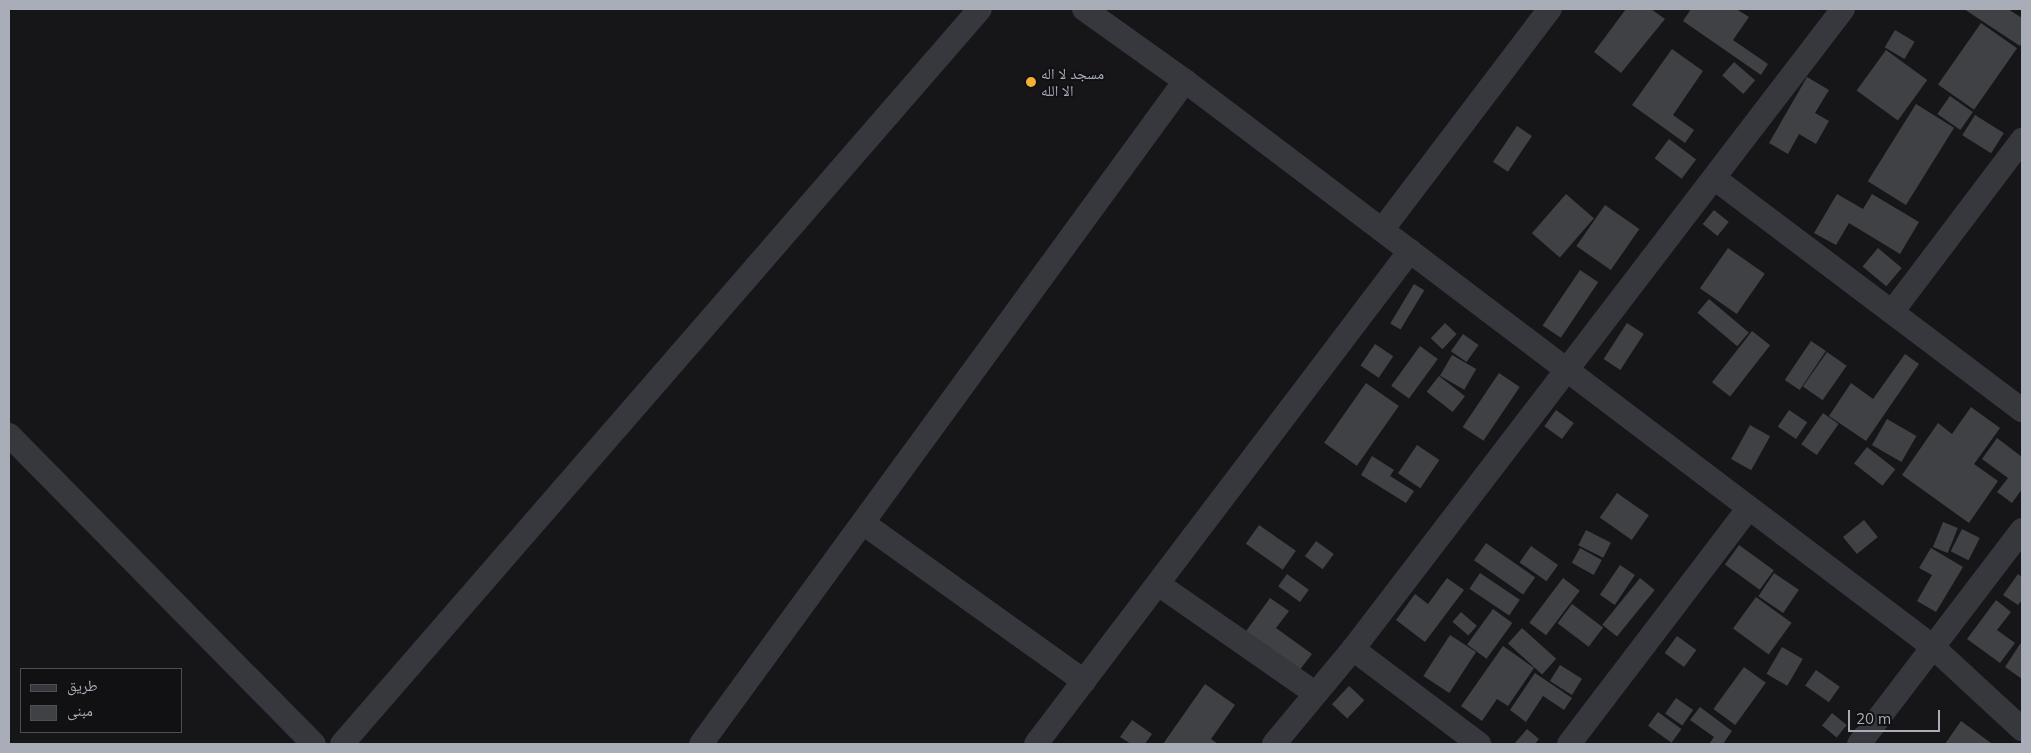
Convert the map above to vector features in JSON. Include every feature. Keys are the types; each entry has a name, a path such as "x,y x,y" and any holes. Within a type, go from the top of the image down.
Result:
{"street":[{"path":"342,744 980,9"},
{"path":"1084,9 1185,81 1932,647 2022,729"},
{"path":"1274,744 1314,693 1354,649 1843,9"},
{"path":"1382,230 1544,11"},
{"path":"702,744 1185,81"},
{"path":"1892,312 2022,140"},
{"path":"1714,178 2022,410"},
{"path":"1036,744 1410,251"},
{"path":"9,435 314,744"},
{"path":"1569,744 1749,508"},
{"path":"863,523 1084,681"},
{"path":"1859,744 2022,530"},
{"path":"1158,584 1314,693"},
{"path":"1354,649 1479,744"}],"building":[{"path":"1626,9 1651,9 1665,19 1621,73 1594,52"},
{"path":"1691,9 1736,9 1749,17 1733,40 1768,64 1761,75 1683,21"},
{"path":"1964,9 2008,9 2022,18 2022,42 2020,46"},
{"path":"1981,23 2017,48 1974,110 1938,84"},
{"path":"1895,30 1915,42 1904,59 1885,47"},
{"path":"1672,49 1703,71 1673,115 1694,130 1685,143 1632,105"},
{"path":"1886,50 1927,80 1898,120 1857,90"},
{"path":"1734,62 1755,80 1743,94 1722,76"},
{"path":"1807,77 1829,90 1815,113 1829,121 1816,144 1799,134 1788,154 1769,143"},
{"path":"1950,96 1973,112 1960,130 1937,114"},
{"path":"1916,104 1954,128 1906,205 1868,181"},
{"path":"1975,115 2004,133 1991,153 1962,135"},
{"path":"1517,126 1532,136 1508,172 1493,162"},
{"path":"1669,139 1696,159 1682,179 1655,158"},
{"path":"1566,194 1594,218 1560,258 1532,233"},
{"path":"1837,194 1863,209 1872,194 1919,222 1900,254 1849,223 1836,245 1814,233"},
{"path":"1605,205 1639,229 1611,270 1576,246"},
{"path":"1714,210 1729,222 1717,236 1703,224"},
{"path":"1728,248 1765,274 1737,314 1700,288"},
{"path":"1878,248 1902,268 1886,286 1863,266"},
{"path":"1580,270 1598,282 1561,338 1543,326"},
{"path":"1414,284 1424,290 1401,330 1390,323"},
{"path":"1709,299 1749,332 1737,346 1697,313"},
{"path":"1445,323 1457,334 1442,349 1431,338"},
{"path":"1627,323 1644,334 1620,370 1604,359"},
{"path":"1752,331 1770,345 1730,396 1712,382"},
{"path":"1463,334 1479,345 1467,362 1451,351"},
{"path":"1811,341 1826,351 1800,390 1785,380"},
{"path":"1375,344 1393,356 1379,378 1360,366"},
{"path":"1420,346 1438,359 1409,399 1391,386"},
{"path":"1827,352 1847,366 1823,400 1803,386"},
{"path":"1905,354 1919,364 1866,441 1829,416 1851,383 1873,399"},
{"path":"1452,355 1476,369 1464,390 1440,376"},
{"path":"1499,373 1520,387 1483,441 1463,427"},
{"path":"1439,376 1465,396 1453,412 1427,392"},
{"path":"1366,383 1399,406 1357,466 1324,443"},
{"path":"1971,407 2000,428 1974,464 1998,481 1969,523 1902,475 1938,423 1952,434"},
{"path":"1556,410 1574,423 1562,439 1544,426"},
{"path":"1789,410 1807,422 1796,439 1778,427"},
{"path":"1823,413 1839,424 1817,455 1801,444"},
{"path":"1887,419 1916,436 1901,462 1872,445"},
{"path":"1750,425 1770,436 1751,470 1731,459"},
{"path":"1997,438 2022,457 2022,489 2012,503 1997,492 2008,478 1982,459"},
{"path":"1417,445 1439,460 1420,488 1398,473"},
{"path":"1867,447 1895,469 1882,486 1854,464"},
{"path":"1372,456 1394,470 1390,476 1414,491 1406,503 1361,475"},
{"path":"1617,493 1649,515 1632,540 1600,518"},
{"path":"1864,520 1878,537 1857,554 1843,537"},
{"path":"1943,522 1958,528 1948,553 1933,547"},
{"path":"1259,525 1296,551 1283,570 1246,544"},
{"path":"1962,529 1980,538 1968,560 1951,551"},
{"path":"1586,530 1611,543 1603,558 1578,545"},
{"path":"1316,541 1334,554 1323,569 1305,556"},
{"path":"1486,543 1535,577 1523,595 1474,560"},
{"path":"1739,545 1774,570 1760,590 1725,564"},
{"path":"1531,546 1558,565 1547,581 1520,562"},
{"path":"1580,548 1602,560 1594,575 1572,563"},
{"path":"1931,548 1963,567 1936,612 1917,601 1932,575 1919,568"},
{"path":"1620,565 1635,575 1615,605 1600,595"},
{"path":"1480,573 1520,600 1509,616 1469,589"},
{"path":"1774,573 1799,590 1783,613 1758,596"},
{"path":"1287,574 1309,590 1300,602 1278,586"},
{"path":"2018,574 2022,577 2022,600 2018,605 2003,595"},
{"path":"1447,578 1464,590 1425,642 1396,620 1415,594 1428,604"},
{"path":"1563,578 1580,591 1546,635 1529,623"},
{"path":"1640,578 1655,590 1617,637 1602,625"},
{"path":"1756,597 1792,623 1769,654 1733,629"},
{"path":"1270,598 1289,611 1276,628 1312,654 1298,672 1244,634"},
{"path":"1996,600 2011,612 1997,630 2015,643 2000,663 1967,639"},
{"path":"1572,604 1603,627 1589,647 1558,623"},
{"path":"1493,609 1512,623 1487,659 1467,645"},
{"path":"1461,612 1477,626 1468,636 1452,622"},
{"path":"1522,628 1556,659 1542,674 1508,644"},
{"path":"1450,635 1476,652 1449,693 1423,676"},
{"path":"1677,636 1696,650 1684,667 1665,653"},
{"path":"2022,641 2022,679 2005,667"},
{"path":"1503,646 1534,668 1508,706 1497,699 1482,721 1461,706"},
{"path":"1782,647 1803,659 1787,686 1766,674"},
{"path":"1560,665 1582,679 1572,695 1550,681"},
{"path":"1744,667 1766,683 1735,725 1713,709"},
{"path":"1816,670 1840,687 1829,702 1805,686"},
{"path":"1535,673 1572,698 1564,710 1543,696 1526,722 1510,710"},
{"path":"1205,684 1235,705 1211,739 1218,744 1163,744"},
{"path":"1349,686 1364,700 1347,719 1332,704"},
{"path":"1676,698 1693,710 1682,726 1665,714"},
{"path":"1700,707 1732,731 1723,744 1709,744 1714,737 1690,720"},
{"path":"1658,712 1681,729 1671,743 1648,726"},
{"path":"1832,713 1847,725 1837,737 1822,725"},
{"path":"1132,720 1152,734 1145,744 1131,744 1120,737"},
{"path":"1961,721 1991,743 1945,744"},
{"path":"1527,729 1539,739 1535,744 1514,744"}],"place":[{"name":"مسجد لا اله الا الله","path":"1031,82"}]}
